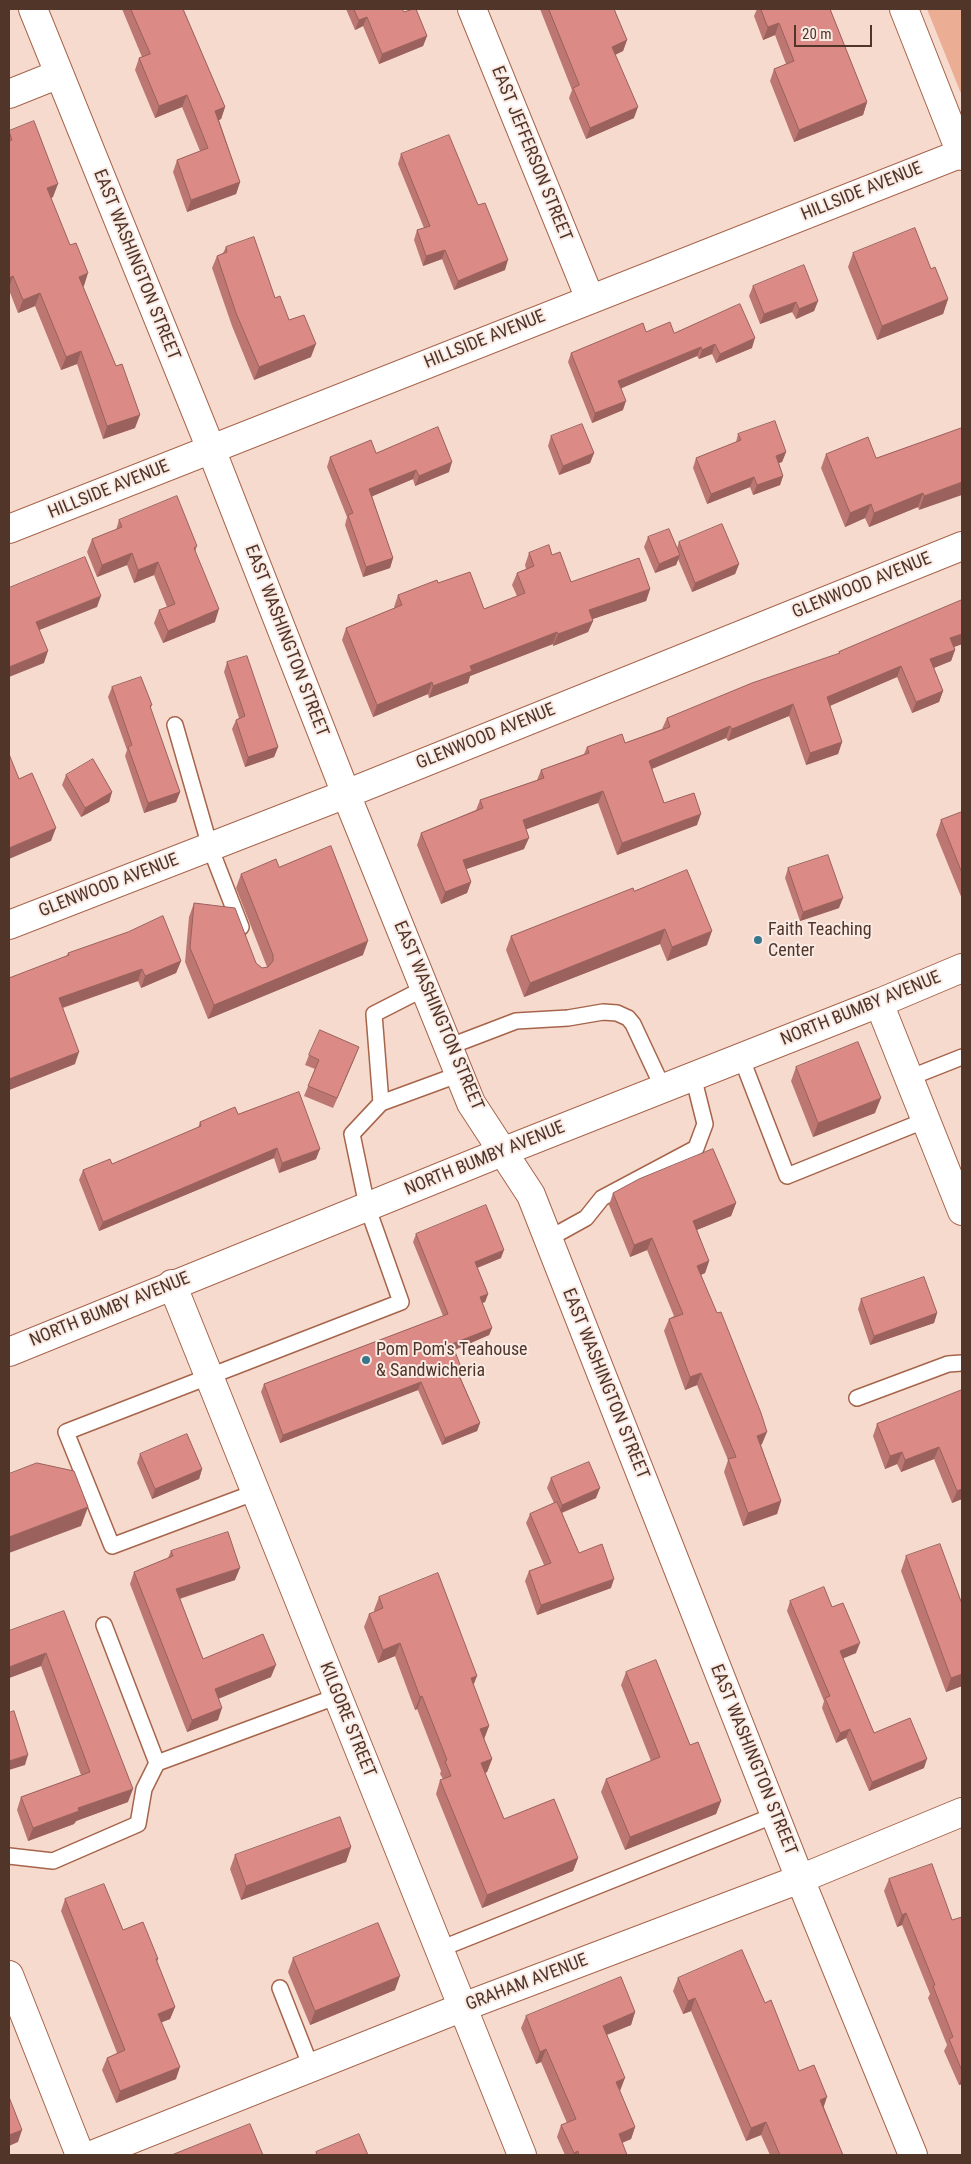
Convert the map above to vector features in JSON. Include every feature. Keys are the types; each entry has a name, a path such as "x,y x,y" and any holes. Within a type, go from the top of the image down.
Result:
{"street":[{"name":"EAST WASHINGTON STREET","path":"33,9 211,449 346,794 471,1103 530,1195 800,1879 913,2155"},
{"name":"EAST JEFFERSON STREET","path":"472,9 590,299"},
{"path":"904,9 962,154"},
{"path":"9,94 59,74"},
{"name":"HILLSIDE AVENUE","path":"9,529 962,154"},
{"name":"GLENWOOD AVENUE","path":"9,925 346,794 962,546"},
{"name":"NORTH BUMBY AVENUE","path":"9,1352 172,1284 879,1003 962,968"},
{"path":"879,1003 962,1211"},
{"name":"KILGORE STREET","path":"172,1284 522,2155"},
{"name":"GRAHAM AVENUE","path":"92,2155 463,2007 800,1879 962,1812"},
{"path":"9,1975 80,2155"}],"lane":[{"path":"175,725 210,847 245,937"},
{"path":"381,1103 374,1014 424,988"},
{"path":"448,1047 516,1021 568,1018 603,1012 617,1013 628,1018 634,1024 663,1088"},
{"path":"741,1057 787,1176 926,1120"},
{"path":"909,1078 962,1057"},
{"path":"256,1492 112,1546 66,1432 401,1302 367,1206 352,1134 381,1103 460,1074"},
{"path":"548,1239 586,1218 602,1198 696,1148 705,1124 693,1076"},
{"path":"857,1398 948,1364 962,1363"},
{"path":"104,1625 157,1763"},
{"path":"9,1856 53,1861 138,1824 144,1788 157,1763 338,1696"},
{"path":"440,1950 775,1815"},
{"path":"280,1988 311,2067"}],"shaded area":[{"path":"927,9 962,9 962,96"}],"building":[{"path":"131,9 183,9 225,107 215,111 240,182 191,200 177,160 208,148 187,95 159,106 139,58 150,54"},
{"path":"354,9 402,9 404,12 416,9 427,36 382,54 367,17 359,20"},
{"path":"549,9 614,9 627,40 612,47 638,107 590,128 573,88 579,85"},
{"path":"761,9 830,9 867,102 799,130 774,69 794,61 779,23 768,27"},
{"path":"34,121 58,184 47,188 70,245 76,243 88,273 79,277 116,366 122,364 140,415 107,426 81,351 66,357 40,293 23,300 13,276 9,278 9,141 12,140 9,131"},
{"path":"449,135 478,205 485,203 508,260 458,281 445,250 426,256 417,230 430,226 401,154"},
{"path":"915,228 931,269 935,267 948,299 882,326 853,253"},
{"path":"254,237 275,298 280,296 289,320 304,315 316,344 259,367 236,313 217,256 227,252 226,247"},
{"path":"804,265 818,301 799,309 796,302 764,314 753,286"},
{"path":"740,304 755,338 720,354 715,344 702,350 701,347 618,381 626,401 595,413 571,353 643,323 646,332 670,322 674,333"},
{"path":"775,421 786,452 776,456 783,476 757,485 754,477 711,494 696,458 741,440 738,434"},
{"path":"582,424 594,453 563,466 551,436"},
{"path":"438,427 452,462 419,476 416,470 369,489 393,558 366,567 348,515 353,513 330,457 371,440 376,453"},
{"path":"962,428 962,482 924,496 923,493 874,513 871,504 850,513 826,454 868,437 876,458"},
{"path":"177,496 197,546 194,548 219,609 168,631 159,610 175,604 158,562 138,570 132,553 102,565 92,539 122,527 119,520"},
{"path":"722,524 739,564 695,583 679,542"},
{"path":"669,529 680,555 659,564 648,537"},
{"path":"549,545 552,555 560,552 571,582 639,558 650,589 589,610 593,621 558,634 557,632 470,666 472,671 433,686 432,682 377,705 346,628 402,605 398,595 437,580 438,583 470,572 484,609 525,593 517,573 534,566 529,553"},
{"path":"85,557 101,596 36,622 48,651 9,667 9,588"},
{"path":"962,600 962,634 950,638 955,650 930,659 943,691 916,702 901,666 827,697 842,742 810,753 793,704 732,729 730,726 649,761 664,803 694,793 701,814 622,843 603,791 523,820 529,838 463,860 471,882 445,892 421,833 483,808 480,800 544,778 541,770 589,753 587,747 622,734 625,743 670,727 667,718 752,683 840,653"},
{"path":"247,656 278,747 248,757 236,720 245,716 227,662"},
{"path":"141,677 180,792 148,803 128,747 132,745 112,687"},
{"path":"9,754 19,779 32,773 56,828 9,848"},
{"path":"93,759 112,792 85,808 66,775"},
{"path":"962,812 962,873 941,820"},
{"path":"331,846 368,941 214,1005 190,948 194,903 235,908 256,963 262,968 268,967 273,961 273,955 241,874 276,859 279,867"},
{"path":"828,855 843,898 803,912 788,868"},
{"path":"687,870 712,931 672,947 665,929 530,983 511,936 633,888 634,891"},
{"path":"163,916 181,961 145,976 142,969 59,998 79,1052 9,1079 9,978 69,955 68,953 128,932"},
{"path":"320,1030 359,1047 337,1098 308,1086 319,1060 309,1055"},
{"path":"858,1042 881,1098 818,1123 796,1067"},
{"path":"299,1092 320,1149 282,1163 277,1148 103,1222 83,1170 110,1159 112,1164 201,1126 200,1122 235,1107 238,1114"},
{"path":"713,1149 736,1203 693,1221 709,1261 697,1266 717,1313 721,1312 761,1413 767,1432 757,1436 781,1501 748,1513 728,1459 736,1457 701,1373 690,1377 669,1319 683,1314 652,1238 634,1245 613,1193 639,1179"},
{"path":"486,1205 504,1250 475,1262 488,1294 480,1297 492,1328 452,1344 461,1367 456,1369 480,1423 445,1438 421,1382 283,1435 264,1384 448,1314 416,1234"},
{"path":"924,1277 937,1313 874,1336 861,1299"},
{"path":"962,1390 962,1489 957,1491 939,1447 905,1460 902,1452 890,1456 877,1424"},
{"path":"187,1434 202,1469 155,1489 140,1454"},
{"path":"589,1462 600,1488 562,1505 551,1478"},
{"path":"37,1463 74,1471 88,1507 9,1537 9,1474"},
{"path":"557,1502 579,1553 602,1544 614,1579 541,1605 529,1571 551,1563 530,1514"},
{"path":"228,1532 240,1568 176,1589 203,1659 263,1634 276,1665 215,1689 222,1708 192,1720 134,1572 173,1556 171,1551"},
{"path":"940,1544 962,1604 962,1674 951,1678 906,1556"},
{"path":"438,1573 477,1676 471,1678 489,1726 480,1729 492,1759 481,1763 504,1819 554,1799 578,1858 487,1895 440,1780 451,1776 445,1761 447,1760 422,1696 420,1697 400,1643 383,1650 369,1614 383,1608 379,1597"},
{"path":"824,1587 832,1607 843,1603 860,1643 840,1651 874,1733 910,1718 927,1759 872,1782 850,1729 840,1733 825,1698 830,1696 790,1601"},
{"path":"64,1611 133,1789 78,1808 79,1811 33,1828 21,1797 90,1772 46,1653 9,1667 9,1631"},
{"path":"656,1660 690,1745 698,1742 721,1801 630,1837 606,1779 660,1757 626,1672"},
{"path":"14,1711 28,1755 9,1761 9,1713"},
{"path":"340,1817 351,1847 246,1886 235,1855"},
{"path":"932,1864 952,1920 962,1917 962,2071 949,2039 953,2037 933,1986 935,1985 906,1913 902,1915 889,1879"},
{"path":"104,1884 123,1930 143,1922 175,2007 158,2014 180,2067 120,2091 107,2058 125,2050 65,1899"},
{"path":"378,1923 400,1976 315,2011 293,1958"},
{"path":"742,1950 765,2003 771,2000 799,2071 814,2065 827,2097 820,2100 843,2155 780,2155 766,2122 751,2128 695,1998 688,2001 678,1978"},
{"path":"621,1977 635,2012 603,2026 625,2078 616,2082 635,2127 619,2134 627,2155 579,2155 578,2151 574,2153 561,2125 576,2119 546,2049 540,2052 526,2016"},
{"path":"9,2097 22,2130 9,2135"},
{"path":"250,2124 263,2155 172,2155"},
{"path":"359,2134 368,2155 317,2155 316,2152"}],"place":[{"name":"Faith Teaching Center","path":"758,940"},
{"name":"Pom Pom's Teahouse & Sandwicheria","path":"366,1360"}]}
